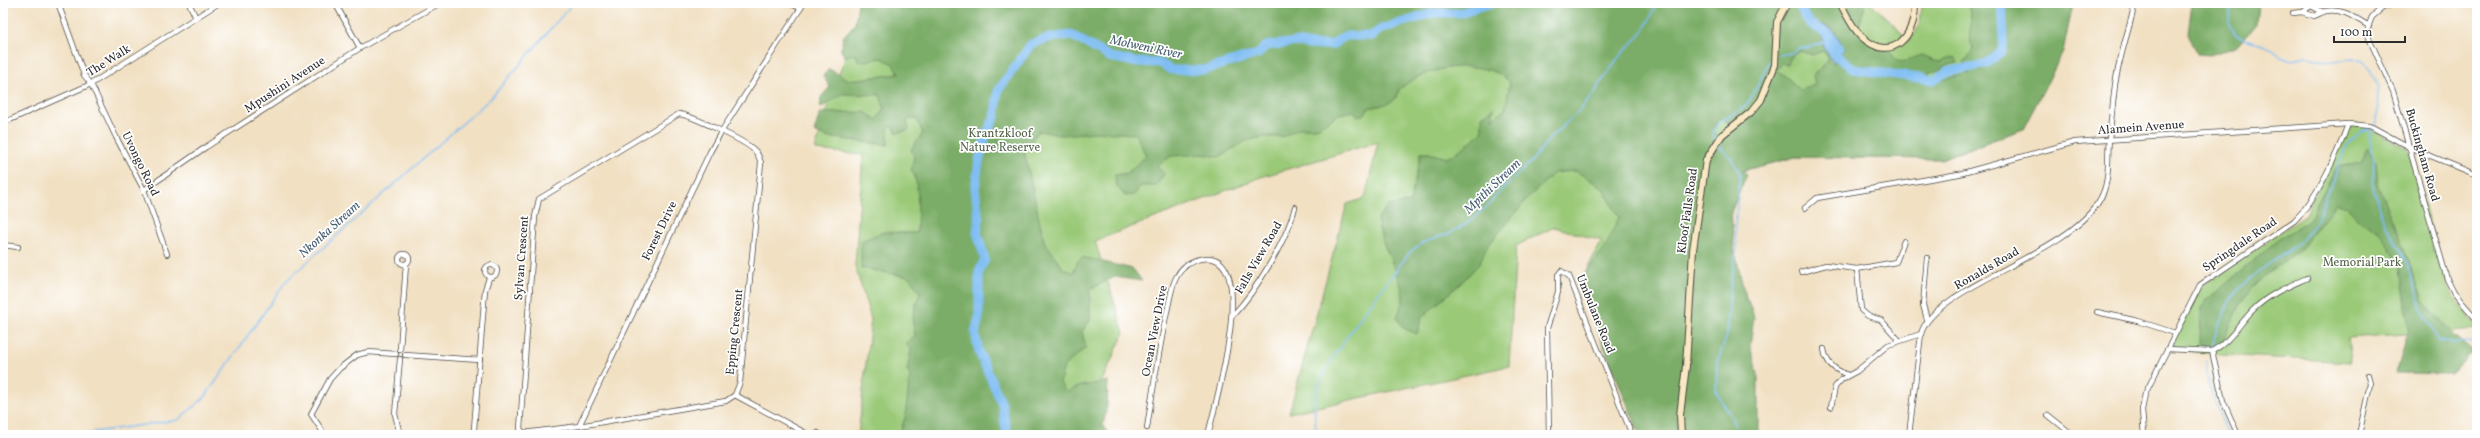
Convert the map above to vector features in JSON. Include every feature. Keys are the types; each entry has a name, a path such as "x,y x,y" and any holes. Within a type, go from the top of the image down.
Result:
{"main road":[{"name":"Kloof Falls Road","path":"1681,435 1681,405 1686,366 1692,258 1706,160 1722,135 1751,112 1761,100 1774,70 1776,56 1775,34 1779,15 1787,3"},
{"path":"1840,3 1854,28 1862,37 1876,46 1889,47 1899,44 1909,34 1914,19 1915,3"}],"street":[{"name":"Uvongo Road","path":"58,3 84,75 91,84 116,137 144,190 167,254"},
{"path":"189,3 196,18"},
{"name":"The Walk","path":"3,123 91,84 219,3"},
{"path":"335,3 360,48"},
{"name":"Mpushini Avenue","path":"144,190 206,147 360,48 440,3"},
{"path":"788,3 803,5"},
{"name":"Ronalds Road","path":"1927,319 1954,299 2078,227 2091,213 2105,190 2109,140 2117,76 2136,3"},
{"path":"2302,12 2311,6 2323,12 2347,13 2369,26 2374,15 2395,3"},
{"name":"Forest Drive","path":"579,426 721,132 803,5"},
{"path":"2293,13 2302,12 2314,16 2323,12"},
{"name":"Buckingham Road","path":"2369,26 2369,38 2390,83 2447,279 2454,293 2477,320"},
{"name":"Sylvan Crescent","path":"579,426 521,432 535,217 539,199 672,116 685,114 721,132"},
{"name":"Alamein Avenue","path":"1805,208 1817,198 1959,174 1996,165 2061,144 2348,124 2372,127 2409,147 2477,175"},
{"name":"Springdale Road","path":"2144,435 2143,400 2200,285 2301,214 2316,193 2348,124"},
{"name":"Epping Crescent","path":"721,132 752,148 759,157 762,169 740,382 735,395"},
{"name":"Falls View Road","path":"1233,315 1252,292 1286,235 1295,207"},
{"path":"1801,272 1826,265 1857,269 1896,262 1904,241"},
{"path":"3,245 18,247"},
{"name":"Ocean View Drive","path":"1147,428 1162,334 1172,291 1182,268 1199,259 1214,258 1224,264 1231,284 1233,315 1208,435"},
{"path":"1909,435 1921,334 1927,319 1924,305 1927,258"},
{"path":"400,435 396,414 400,359 398,352 406,264"},
{"path":"1857,269 1861,310 1868,316 1881,320 1899,340"},
{"name":"Umbulane Road","path":"1549,435 1547,328 1558,292 1558,276 1563,272 1569,276 1576,298 1632,435"},
{"path":"474,429 485,290 488,278"},
{"path":"2167,350 2212,351 2224,345 2238,326 2269,296 2307,278"},
{"path":"2097,312 2138,321 2175,333"},
{"path":"1831,407 1834,386 1848,375 1857,371 1880,351 1899,340 1921,334"},
{"path":"1824,349 1827,362 1830,366 1848,375"},
{"path":"2212,351 2223,402 2238,435"},
{"path":"325,435 312,414 335,373 362,353 398,352 405,355 480,360"},
{"path":"400,359 405,355"},
{"path":"2359,435 2365,396 2370,384 2368,375"},
{"path":"579,426 726,401 735,395 810,435"},
{"path":"2048,415 2073,435"}],"green space":[{"name":"Krantzkloof Nature Reserve","path":"858,3 1857,3 1865,6 1857,32 1868,42 1889,47 1892,54 1898,61 1905,61 1922,55 1939,62 1955,57 1958,63 1930,72 1927,77 1932,84 1948,78 1970,73 1964,62 1973,50 1970,38 1971,22 1969,3 2073,3 2063,52 2023,129 1941,159 1795,157 1742,171 1747,174 1731,212 1734,248 1743,287 1754,317 1750,346 1758,374 1758,435 1640,435 1578,283 1606,246 1619,217 1603,188 1576,171 1554,173 1530,196 1487,247 1479,264 1461,283 1422,317 1417,334 1403,328 1397,318 1403,299 1401,287 1382,240 1377,219 1387,206 1410,202 1421,153 1429,153 1447,158 1460,150 1482,132 1482,116 1494,108 1492,119 1505,109 1510,82 1495,72 1472,67 1459,67 1434,71 1412,80 1399,90 1394,100 1384,105 1368,108 1365,114 1358,116 1353,111 1339,114 1317,128 1300,128 1282,137 1263,137 1246,141 1219,157 1203,154 1171,156 1157,166 1164,174 1156,186 1141,186 1134,195 1125,196 1116,185 1115,175 1127,173 1146,156 1136,134 1096,132 1062,135 1039,131 1024,150 1044,241 1063,268 1073,273 1077,262 1082,257 1133,269 1142,281 1114,277 1090,289 1090,321 1082,331 1086,348 1064,366 1060,383 1066,392 1081,386 1108,381 1107,406 1103,426 1109,435 899,435 905,418 910,375 907,371 911,350 906,344 915,335 912,318 920,292 909,277 861,268 861,241 883,232 914,233 917,231 917,190 914,175 911,170 914,157 911,149 923,133 916,118 907,120 909,130 897,133 892,125 888,128 888,145 826,137 814,132 820,113 865,112 877,120 884,108 880,95 843,94 820,108 821,97 830,87 823,76 829,69 849,80 899,74 893,64 882,58 860,62 855,54 844,56 841,50 843,37 855,24","holes":["1822,24 1831,28 1843,47 1837,56 1830,54 1823,46","1801,51 1812,55 1823,51 1828,57 1828,61 1813,75 1815,85 1800,90 1785,76 1776,71 1782,63 1787,65 1793,54","1718,119 1733,124 1717,139 1714,129"]},
{"name":"Krantzkloof Nature Reserve","path":"878,3 1871,3 1910,41 1919,26 1921,3 2073,3 2063,52 2023,129 1941,159 1795,157 1738,172 1581,280 1602,241 1554,227 1516,246 1509,366 1289,413 1347,204 1365,198 1378,142 1261,177 1095,241 1124,333 1095,396 1098,435 858,435 871,319 855,266 863,155 815,150 832,91 859,24"},
{"path":"2192,3 2258,3 2256,25 2236,47 2210,55 2197,54 2188,33"},
{"name":"Memorial Park","path":"2357,124 2408,148 2448,288 2477,329 2348,338 2351,362 2220,355 2170,349 2199,288 2304,216 2347,131"},
{"path":"2368,147 2376,162 2378,187 2407,256 2423,300 2454,336 2473,352 2451,374 2396,373 2409,329 2401,267 2382,234 2357,218 2346,206 2336,203 2304,246 2264,276 2250,290 2235,314 2223,344 2213,349 2200,343 2201,308 2208,299 2279,239 2307,222 2337,167 2361,163"}],"water":[{"path":"1822,24 1834,31 1845,49 1837,56 1834,63 1823,46"}],"waterway":[{"name":"Nkonka Stream","path":"92,435 94,432 178,420 205,397 286,281 491,98 573,3"},
{"name":"Molweni River","path":"1007,435 1002,404 979,352 975,333 979,318 979,272 985,259 977,232 979,220 975,188 979,161 987,132 995,117 998,91 1031,44 1049,38 1071,35 1110,57 1135,62 1160,63 1171,70 1204,70 1258,54 1266,46 1296,42 1310,45 1332,45 1345,36 1372,36 1381,29 1433,13 1459,13 1492,3"},
{"name":"Mpithi Stream","path":"1316,435 1314,403 1319,384 1328,366 1371,303 1410,252 1422,243 1450,233 1468,223 1490,204 1497,194 1530,163 1550,138 1578,112 1592,96 1618,58 1643,32 1657,3"},
{"name":"Molweni River","path":"1798,3 1808,21 1826,33 1837,56 1853,69 1933,80 1947,72 1986,64 2002,51 2004,39 2002,3"},
{"path":"2231,3 2229,22 2235,34 2243,39 2264,44 2278,55 2292,60 2306,57 2332,61 2353,59 2363,61 2371,71 2378,87 2377,122 2369,135 2374,160 2373,192 2385,224 2408,263 2421,308 2439,341 2453,344 2477,342"},
{"path":"1778,55 1792,53 1798,48 1807,48 1824,42"},
{"path":"1715,141 1714,134 1718,123 1744,107 1753,95 1769,62 1773,57"},
{"path":"2212,347 2217,328 2229,302 2241,286 2303,239 2316,222 2347,145 2360,133 2371,128"},
{"path":"1718,145 1732,159 1740,174 1735,226 1737,250 1731,277 1727,336 1717,362 1716,392 1734,421 1738,435"},
{"path":"2206,362 2209,387 2228,435"}]}
